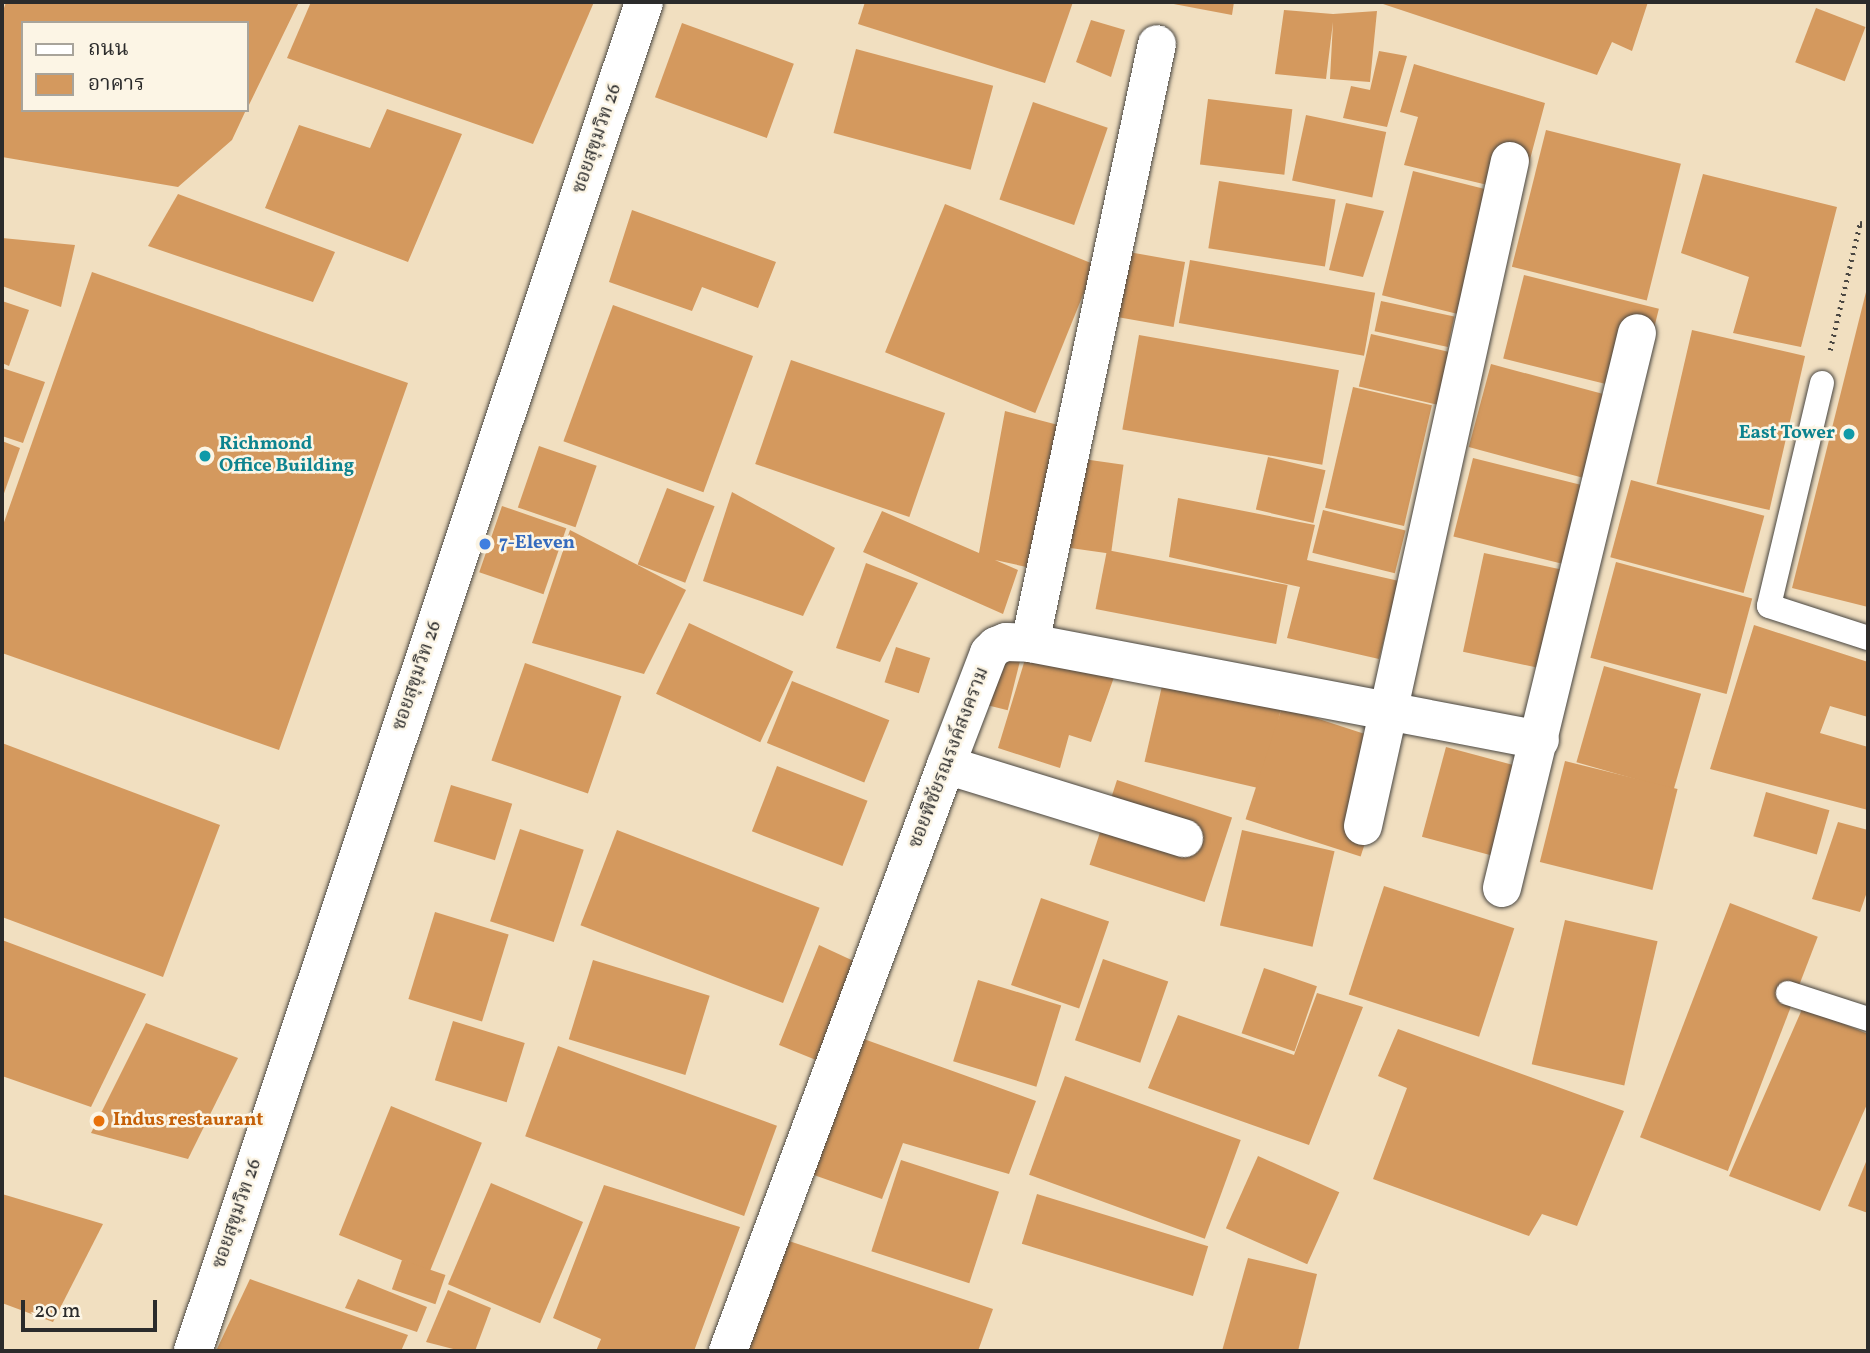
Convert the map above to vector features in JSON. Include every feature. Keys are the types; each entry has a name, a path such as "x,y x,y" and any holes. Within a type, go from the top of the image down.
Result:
{"street":[{"name":"ซอยสุขุมวิท 26","path":"193,1351 644,2"},
{"path":"1030,643 1157,44"},
{"path":"1363,825 1510,161"},
{"path":"1502,888 1637,333"},
{"name":"ซอยพิชัยรณรงค์สงคราม","path":"727,1351 989,653 1006,642 1030,643 1389,709 1540,740"},
{"path":"946,765 1184,838"}],"lane":[{"path":"1822,383 1769,606 1868,638"},
{"path":"1788,993 1868,1019"}],"path":[{"path":"1822,383 1860,223 1868,224"}],"building":[{"path":"6,2 299,2 248,107 248,21 21,21 21,112 245,112 232,140 178,187 2,157 2,14"},
{"path":"311,2 594,2 533,144 287,58"},
{"path":"865,2 1073,2 1045,83 858,24"},
{"path":"1163,2 1234,2 1232,15"},
{"path":"1377,2 1648,2 1632,51 1612,42 1597,75"},
{"path":"1816,8 1865,27 1845,81 1795,62"},
{"path":"1284,10 1333,14 1377,11 1370,82 1330,79 1333,22 1326,79 1275,74"},
{"path":"1091,20 1125,30 1111,77 1076,62"},
{"path":"682,23 794,64 767,138 655,97"},
{"path":"856,49 993,86 971,170 833,133"},
{"path":"1379,51 1407,56 1387,127 1343,118 1351,86 1370,90"},
{"path":"1414,64 1545,103 1521,193 1404,165 1418,117 1400,112"},
{"path":"1208,99 1292,109 1284,175 1200,165"},
{"path":"1033,102 1108,128 1074,225 999,199"},
{"path":"387,109 462,134 408,262 265,208 299,125 370,148"},
{"path":"1306,115 1386,132 1372,198 1292,181"},
{"path":"1546,130 1681,164 1647,300 1512,267"},
{"path":"1413,171 1488,190 1457,314 1382,295"},
{"path":"1703,174 1837,207 1801,347 1733,333 1749,277 1681,253"},
{"path":"1219,181 1336,199 1325,267 1208,248"},
{"path":"178,194 335,252 313,302 148,246"},
{"path":"1346,203 1384,211 1363,277 1329,270"},
{"path":"945,204 1095,265 1035,413 885,352"},
{"path":"632,210 776,262 758,308 702,287 692,311 609,282"},
{"path":"2,238 75,245 61,307 2,286"},
{"path":"1123,251 1185,262 1174,327 1112,316"},
{"path":"1190,260 1375,293 1364,356 1179,323"},
{"name":"Richmond Office Building","path":"92,272 408,383 279,750 2,653 2,528"},
{"path":"1524,275 1659,309 1638,392 1503,358"},
{"name":"East Tower","path":"1868,284 1868,607 1792,588"},
{"path":"2,301 29,310 9,366 2,363"},
{"path":"1381,301 1454,317 1448,347 1375,331"},
{"path":"613,305 753,356 703,492 563,441"},
{"path":"1692,330 1805,356 1769,510 1656,484"},
{"path":"1371,334 1454,353 1442,406 1359,387"},
{"path":"1139,335 1339,370 1322,465 1122,430"},
{"path":"791,360 945,413 909,517 755,464"},
{"path":"1491,364 1636,403 1614,486 1469,447"},
{"path":"2,368 45,382 23,443 2,436"},
{"path":"1353,387 1432,405 1404,526 1325,508"},
{"path":"1005,411 1062,426 1031,568 995,560 1018,570 1003,614 863,552 882,511 979,553"},
{"path":"2,441 20,448 2,499"},
{"path":"539,446 597,466 576,527 518,507"},
{"path":"1268,457 1325,470 1313,523 1256,510"},
{"path":"1076,458 1124,465 1111,554 1063,547"},
{"path":"1473,458 1610,492 1590,571 1453,537"},
{"path":"1631,480 1764,516 1744,593 1610,557"},
{"path":"667,488 715,506 685,583 638,565"},
{"path":"732,492 835,548 803,616 703,581"},
{"path":"1178,498 1315,525 1307,560 1399,581 1379,659 1287,638 1300,587 1169,557"},
{"path":"502,506 566,528 544,594 479,572"},
{"path":"1323,510 1405,531 1395,573 1312,553"},
{"path":"570,530 686,590 644,674 532,643"},
{"path":"1107,550 1288,585 1276,644 1096,609"},
{"path":"1484,553 1580,573 1559,672 1463,652"},
{"path":"1616,562 1752,598 1727,694 1590,658"},
{"path":"866,563 918,583 880,662 836,648"},
{"path":"689,623 793,672 760,742 656,694"},
{"path":"1754,625 1868,662 1868,717 1830,706 1820,733 1868,747 1868,810 1710,769"},
{"path":"1030,643 1118,666 1091,742 1069,735 1060,768 998,748"},
{"path":"896,647 930,658 919,693 885,682"},
{"path":"989,653 1020,661 1008,710 977,702"},
{"path":"525,663 621,696 588,794 491,760"},
{"path":"1604,666 1701,694 1674,790 1576,762"},
{"path":"1165,673 1283,700 1262,789 1145,762"},
{"path":"792,681 889,720 864,782 767,743"},
{"path":"1282,707 1397,744 1361,857 1246,819"},
{"path":"2,743 220,825 163,977 2,917"},
{"path":"1446,747 1524,768 1500,858 1422,837"},
{"path":"1565,761 1678,789 1652,890 1540,862"},
{"path":"777,766 868,801 842,866 752,831"},
{"path":"1117,780 1232,817 1205,902 1089,865"},
{"path":"451,785 512,804 495,860 434,841"},
{"path":"1766,792 1829,810 1817,854 1753,836"},
{"path":"1838,822 1868,830 1868,889 1860,912 1812,899"},
{"path":"520,829 584,850 554,942 490,921"},
{"path":"617,830 820,908 783,1003 580,925"},
{"path":"1242,830 1335,851 1313,947 1220,925"},
{"path":"1384,886 1514,928 1479,1037 1349,994"},
{"path":"1041,898 1109,921 1079,1008 1011,985"},
{"path":"1730,903 1818,937 1728,1171 1640,1137"},
{"path":"435,912 509,935 482,1022 408,999"},
{"path":"1565,920 1658,941 1624,1086 1532,1064"},
{"path":"2,940 146,994 91,1107 2,1076"},
{"path":"819,945 871,969 821,1062 779,1045"},
{"path":"1103,959 1168,981 1140,1063 1075,1040"},
{"path":"593,960 710,996 685,1075 569,1039"},
{"path":"1264,968 1317,986 1294,1051 1242,1033"},
{"path":"978,980 1061,1005 1036,1087 953,1061"},
{"path":"1317,993 1363,1007 1309,1145 1148,1088 1178,1015 1294,1055"},
{"path":"1803,1007 1868,1034 1868,1102 1820,1211 1729,1176"},
{"path":"453,1021 525,1043 507,1102 435,1080"},
{"path":"146,1023 238,1058 188,1159 91,1133"},
{"path":"1398,1029 1624,1111 1577,1226 1542,1214 1529,1236 1373,1179 1407,1088 1378,1076"},
{"path":"861,1038 1036,1101 1009,1174 903,1143 882,1199 811,1174"},
{"path":"558,1046 777,1126 744,1216 525,1136"},
{"path":"1065,1076 1241,1140 1205,1239 1029,1175"},
{"path":"391,1106 482,1143 430,1272 339,1235"},
{"path":"1258,1156 1339,1192 1307,1264 1226,1228"},
{"path":"1868,1157 1868,1213 1848,1206"},
{"path":"901,1160 999,1192 969,1283 871,1251"},
{"path":"491,1183 583,1222 540,1323 448,1284"},
{"path":"604,1185 740,1227 694,1351 596,1351 601,1339 553,1318"},
{"path":"2,1194 103,1224 53,1322 2,1303"},
{"path":"1037,1194 1208,1246 1193,1296 1022,1244"},
{"path":"786,1240 993,1309 978,1351 745,1351"},
{"path":"1248,1258 1317,1274 1298,1351 1222,1351"},
{"path":"402,1260 445,1275 435,1304 392,1289"},
{"path":"250,1279 408,1335 401,1351 216,1351"},
{"path":"358,1279 427,1307 417,1332 345,1308"},
{"path":"448,1290 491,1308 475,1351 461,1351 426,1342"}],"place":[{"name":"East Tower","path":"1849,434"},
{"name":"Richmond Office Building","path":"205,456"},
{"name":"7-Eleven","path":"485,544"},
{"name":"Indus restaurant","path":"99,1121"}]}
